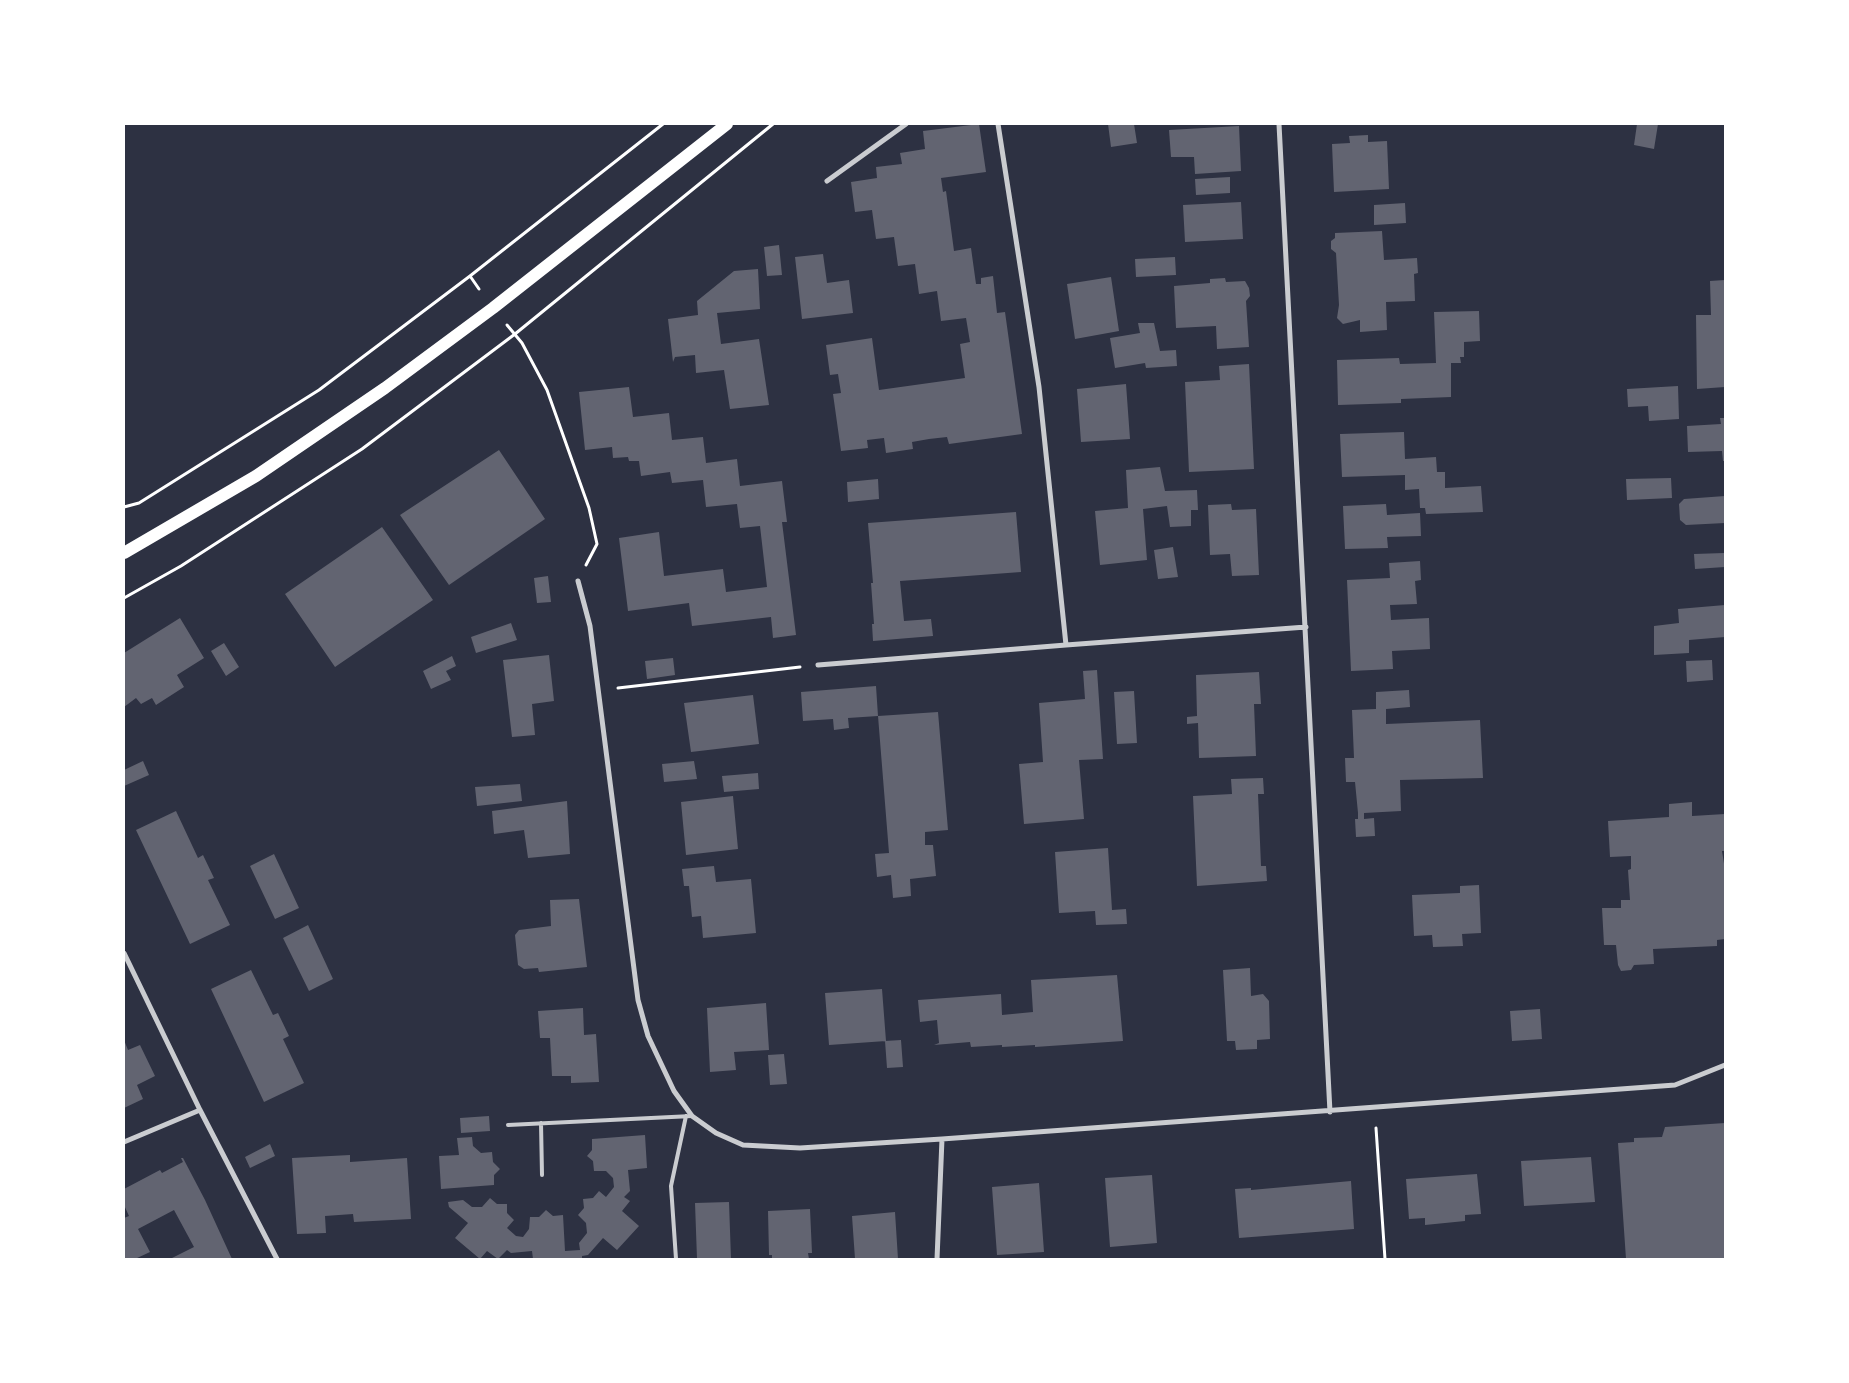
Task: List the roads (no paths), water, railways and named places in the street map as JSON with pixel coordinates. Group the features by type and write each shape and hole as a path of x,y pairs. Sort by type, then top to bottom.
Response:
{"main road":[{"path":"124,553 256,476 385,388 493,308 727,124"}],"street":[{"path":"828,181 906,124"},
{"path":"998,124 1039,387 1066,645"},
{"path":"1279,124 1330,1112"},
{"path":"578,581 590,626 600,690 638,1000 648,1036 674,1091 692,1116 716,1132 743,1145 800,1148 942,1139 1374,1109 1675,1085 1725,1065"},
{"path":"818,665 1306,627"},
{"path":"124,953 200,1110 277,1259"},
{"path":"124,1142 200,1110"},
{"path":"937,1259 942,1139"}],"lane":[{"path":"676,1259 671,1186 686,1116"},
{"path":"508,1125 692,1116"},
{"path":"541,1123 542,1175"}]}
